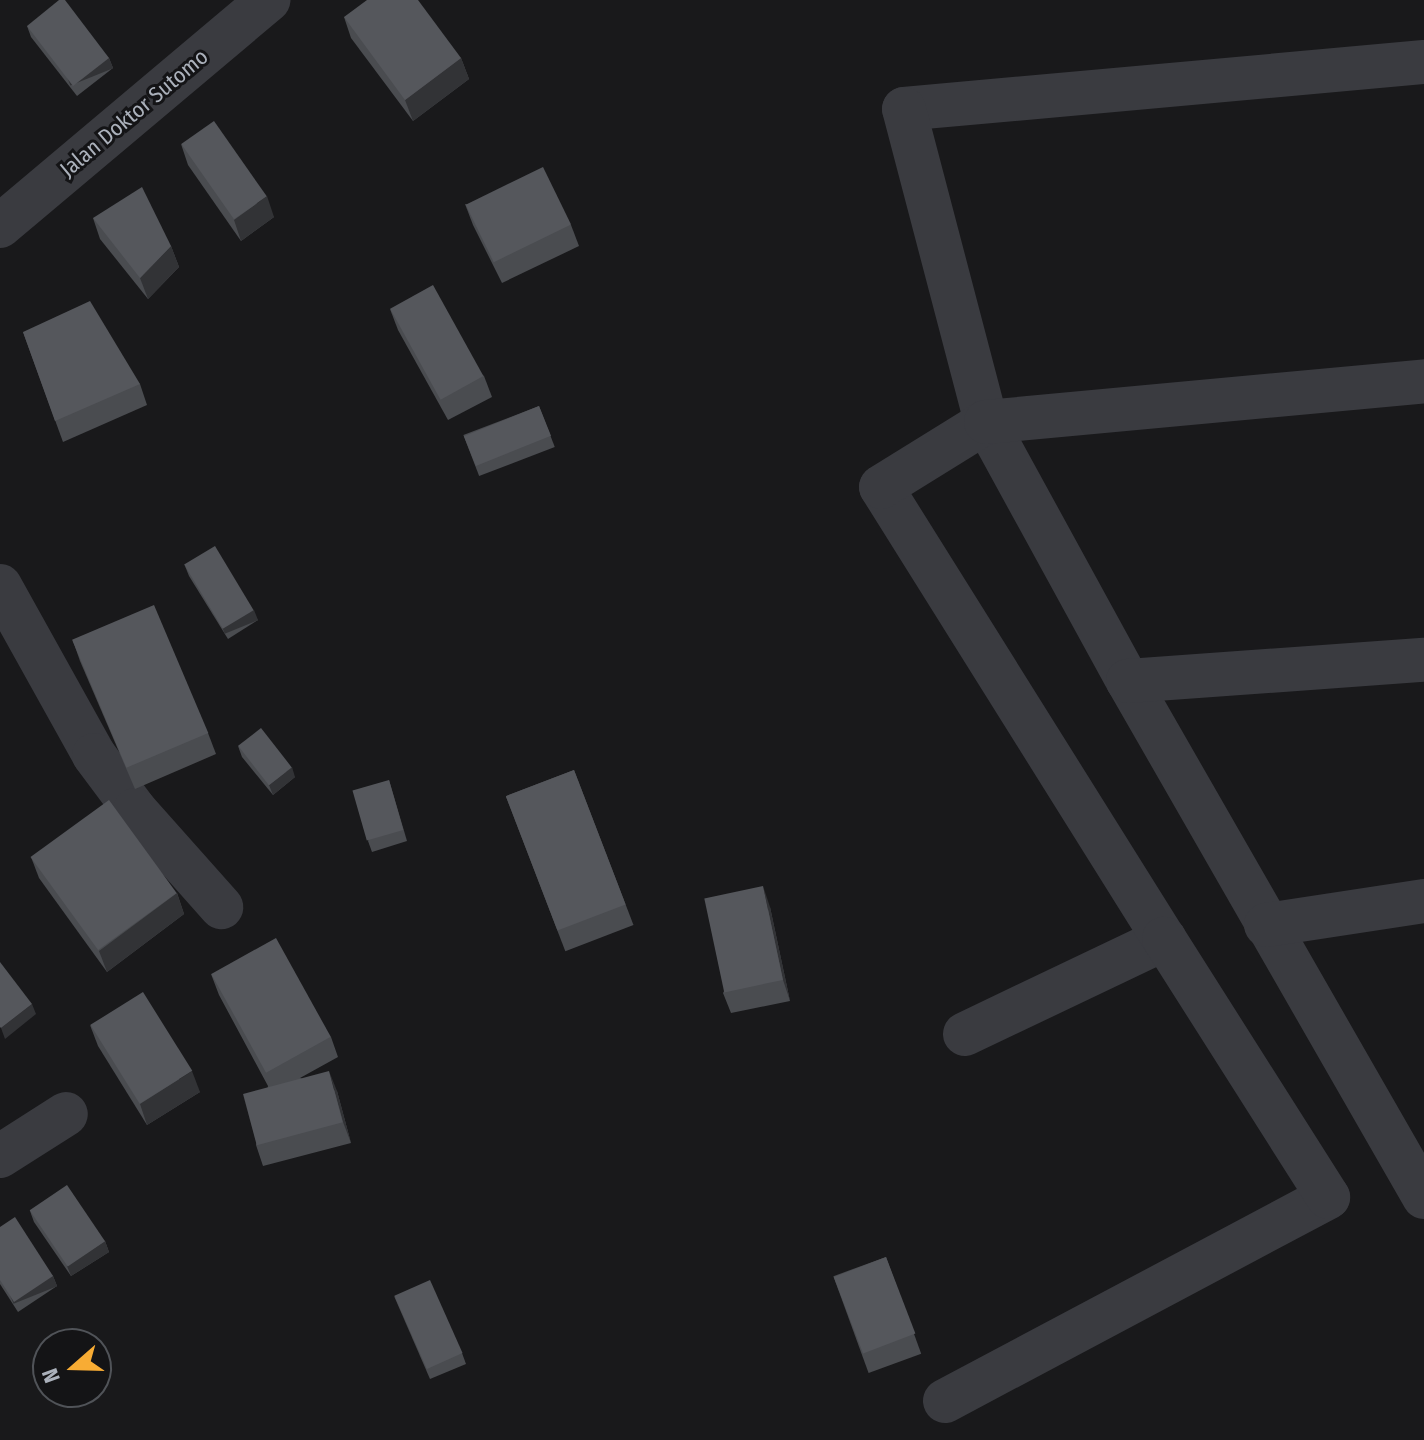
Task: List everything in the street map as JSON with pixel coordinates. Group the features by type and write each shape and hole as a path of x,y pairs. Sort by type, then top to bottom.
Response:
{"street":[{"name":"Jalan Doktor Sutomo","path":"0,226 268,0"},
{"path":"1424,62 904,109 986,422 1128,681 1424,1197"},
{"path":"945,1401 1328,1197 881,487 986,422 1424,381"},
{"path":"0,586 94,755 135,810 221,907"},
{"path":"1128,681 1424,660"},
{"path":"1266,925 1424,901"},
{"path":"965,1034 1164,939"},
{"path":"0,1156 66,1114"}],"building":[{"path":"59,0 65,0 109,58 73,86 27,26"},
{"path":"367,0 418,0 461,58 405,100 344,17"},
{"path":"214,121 267,196 234,219 181,144"},
{"path":"543,167 571,225 494,262 466,205"},
{"path":"142,187 171,246 140,278 93,218"},
{"path":"433,285 483,376 441,400 390,309"},
{"path":"90,301 140,384 55,421 23,332"},
{"path":"539,406 551,436 476,466 464,436"},
{"path":"215,546 254,610 223,629 184,565"},
{"path":"154,605 208,733 126,768 72,640"},
{"path":"261,728 292,767 269,785 238,746"},
{"path":"574,770 626,904 557,931 506,796"},
{"path":"389,780 403,830 367,840 352,790"},
{"path":"109,800 177,893 98,950 31,857"},
{"path":"763,886 783,980 724,992 704,898"},
{"path":"276,938 331,1037 266,1073 211,974"},
{"path":"0,962 32,1004 1,1028 0,1027"},
{"path":"143,992 192,1071 140,1104 90,1025"},
{"path":"329,1071 343,1122 257,1145 243,1094"},
{"path":"67,1185 105,1241 68,1267 30,1210"},
{"path":"15,1217 53,1276 14,1302 0,1280 0,1227"},
{"path":"886,1257 915,1334 863,1354 834,1277"},
{"path":"430,1280 463,1353 427,1369 394,1296"}]}
